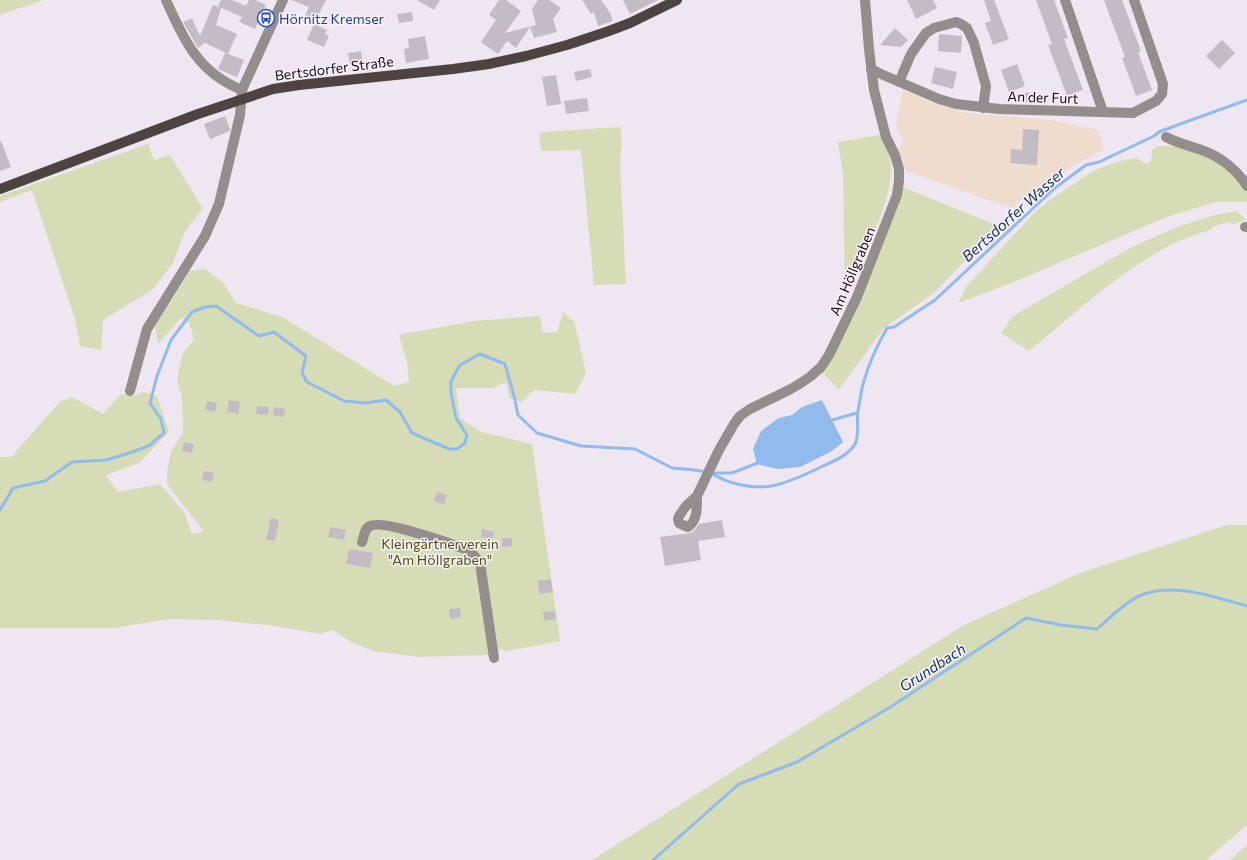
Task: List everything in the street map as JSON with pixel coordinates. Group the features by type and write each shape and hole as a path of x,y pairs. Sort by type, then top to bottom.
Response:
{"main road":[{"name":"Bertsdorfer Straße","path":"0,189 198,114 242,95 299,85 453,69 489,64 526,56 567,45 609,31 677,0"}],"street":[{"path":"166,0 191,50 215,76 233,87 242,95"},
{"path":"130,391 147,329 205,236 219,204 240,115 242,95 283,0"},
{"name":"Am Höllgraben","path":"697,496 712,464 740,416 750,409 801,383 820,367 829,355 860,289 892,210 897,195 899,169 886,137 874,90 865,0"},
{"name":"An der Furt","path":"1065,0 1103,112"},
{"name":"An der Furt","path":"871,69 939,99 956,104 998,110 1133,113 1156,101 1162,94 1163,84 1134,0"},
{"path":"898,82 911,54 926,33 934,28 956,22 967,28 971,34 986,86 983,108"},
{"path":"1166,138 1206,151 1218,158 1239,175 1247,186"},
{"path":"362,542 366,529 370,525 378,524 406,530 466,549 473,554 480,564 494,658"}],"shaded area":[{"path":"903,90 932,103 965,113 1050,120 1098,130 1104,149 1044,182 1012,208 906,171 898,149 903,141 896,125"}],"green space":[{"path":"0,0 43,0 0,15"},
{"path":"620,127 622,138 620,164 626,284 594,285 581,150 541,151 539,134 544,132"},
{"path":"880,135 888,150 891,162 890,181 887,196 882,213 868,246 845,289 843,176 838,142"},
{"path":"148,144 154,160 170,155 203,209 185,231 173,263 153,289 103,320 101,350 80,346 75,319 32,190 0,202 0,196"},
{"path":"1157,146 1191,149 1215,158 1243,184 1247,192 1247,202 1216,202 1169,216 1021,279 958,303 966,287 1035,212 1051,199 1095,170 1117,162 1136,158 1147,164 1151,162 1152,150"},
{"path":"903,187 998,226 935,292 884,328 839,389 820,371 896,211"},
{"path":"1237,211 1246,220 1233,224 1229,222 1214,226 1212,229 1179,241 1150,257 1114,281 1029,351 1001,333 1013,316 1132,247 1177,227 1215,215"},
{"name":"Kleingärtnerverein \"Am Höllgraben\"","path":"205,269 223,283 236,303 282,317 394,386 409,382 407,362 399,335 473,321 540,316 543,333 557,332 563,312 574,321 586,373 575,394 535,390 521,402 510,398 506,382 493,388 456,388 460,418 481,432 532,444 560,641 506,651 497,648 490,650 488,655 419,657 374,651 353,643 333,630 320,634 276,626 216,620 168,619 113,628 0,628 0,457 11,457 60,402 72,397 103,414 121,394 132,396 144,392 157,396 169,432 139,463 106,475 118,492 160,484 184,512 192,534 204,532 167,484 167,471 171,451 183,433 182,399 177,379 183,353 194,340 189,322 182,317 158,344 155,326 190,271"},
{"path":"1227,525 1247,525 1247,825 1206,860 592,860 964,625 1080,573"},
{"path":"1247,845 1247,860 1230,860"}],"water":[{"path":"822,400 843,442 832,451 800,467 777,469 757,464 753,449 761,431 779,418 792,415 802,407"}],"building":[{"path":"221,0 232,0 246,6 249,0 255,0 266,5 255,29 239,22 242,17 219,7 221,8 216,25 237,34 228,54 205,43 198,48 183,22 192,18 200,36 213,5 218,7"},
{"path":"291,0 326,0 315,22 304,17 309,7"},
{"path":"417,0 440,0 434,10"},
{"path":"499,0 506,0 521,11 505,33 536,25 532,9 538,0 549,0 561,8 553,19 557,32 534,38 530,27 516,48 507,41 498,54 481,42 496,20 489,15"},
{"path":"582,0 601,0 610,13 613,21 598,26 594,12 591,14"},
{"path":"623,0 658,0 630,14"},
{"path":"907,0 933,0 937,8 916,19"},
{"path":"984,0 994,0 1009,39 993,45 985,23 991,21"},
{"path":"1036,0 1054,0 1068,38 1064,39 1083,90 1067,96 1048,45 1052,44"},
{"path":"1104,0 1122,0 1141,51 1138,52 1152,90 1136,96 1122,58 1125,57"},
{"path":"412,12 413,21 399,23 397,14"},
{"path":"314,24 327,30 325,34 329,36 324,47 307,40"},
{"path":"895,28 908,40 901,47 880,45"},
{"path":"939,34 962,36 961,53 938,51"},
{"path":"425,36 429,59 406,63 404,49 409,48 408,39"},
{"path":"1222,40 1235,53 1219,69 1206,56"},
{"path":"361,51 363,64 350,66 348,53"},
{"path":"225,53 244,60 237,77 218,69"},
{"path":"1017,64 1025,86 1009,92 1001,70"},
{"path":"935,67 957,72 953,89 931,83"},
{"path":"590,69 592,77 576,81 574,72"},
{"path":"556,75 561,104 547,106 542,77"},
{"path":"1029,92 1032,101 1023,103 1020,95"},
{"path":"587,98 589,111 566,114 564,101"},
{"path":"225,116 230,131 210,139 204,124"},
{"path":"1023,129 1039,130 1037,165 1010,163 1011,149 1022,150"},
{"path":"0,141 11,167 0,171"},
{"path":"229,400 240,402 238,414 227,412"},
{"path":"207,401 217,403 215,412 205,410"},
{"path":"257,406 269,407 268,415 256,414"},
{"path":"274,407 285,409 284,417 273,415"},
{"path":"184,442 194,444 192,453 182,451"},
{"path":"204,471 214,473 212,482 202,480"},
{"path":"437,492 447,495 444,504 434,501"},
{"path":"271,518 279,520 275,541 266,540"},
{"path":"722,520 725,537 698,541 701,560 665,566 660,537 690,533 693,532 699,524"},
{"path":"330,527 346,530 344,540 328,537"},
{"path":"482,529 494,532 492,539 481,537"},
{"path":"502,538 512,538 512,546 502,547"},
{"path":"349,549 373,553 370,568 346,564"},
{"path":"551,579 553,592 539,594 538,581"},
{"path":"460,608 461,617 450,619 449,609"},
{"path":"555,611 556,619 544,621 543,612"}],"waterway":[{"name":"Bertsdorfer Wasser","path":"711,473 732,483 740,485 756,487 772,486 805,475 845,454 855,444 858,432 858,415 863,384 871,361 887,328 894,327 935,300 1055,188 1086,165 1099,162 1154,136 1159,132 1247,100"},
{"name":"Bertsdorfer Wasser","path":"0,510 13,488 45,481 72,462 106,460 133,452 150,445 164,433 161,419 150,403 157,376 171,340 192,312 205,307 216,306 259,336 274,332 306,356 302,373 307,382 344,401 365,403 386,400 400,412 412,433 449,449 457,449 465,443 467,435 456,418 451,393 451,381 460,365 480,354 505,364 518,415 537,433 581,446 635,449 672,468 711,473 732,473 760,462"},
{"name":"Bertsdorfer Wasser","path":"829,422 857,413"},
{"name":"Grundbach","path":"653,860 739,784 797,762 889,708 1026,618 1061,625 1097,629 1135,598 1154,591 1168,590 1194,592 1247,606"}],"place":[{"name":"Hörnitz Kremser","path":"266,18"}]}
